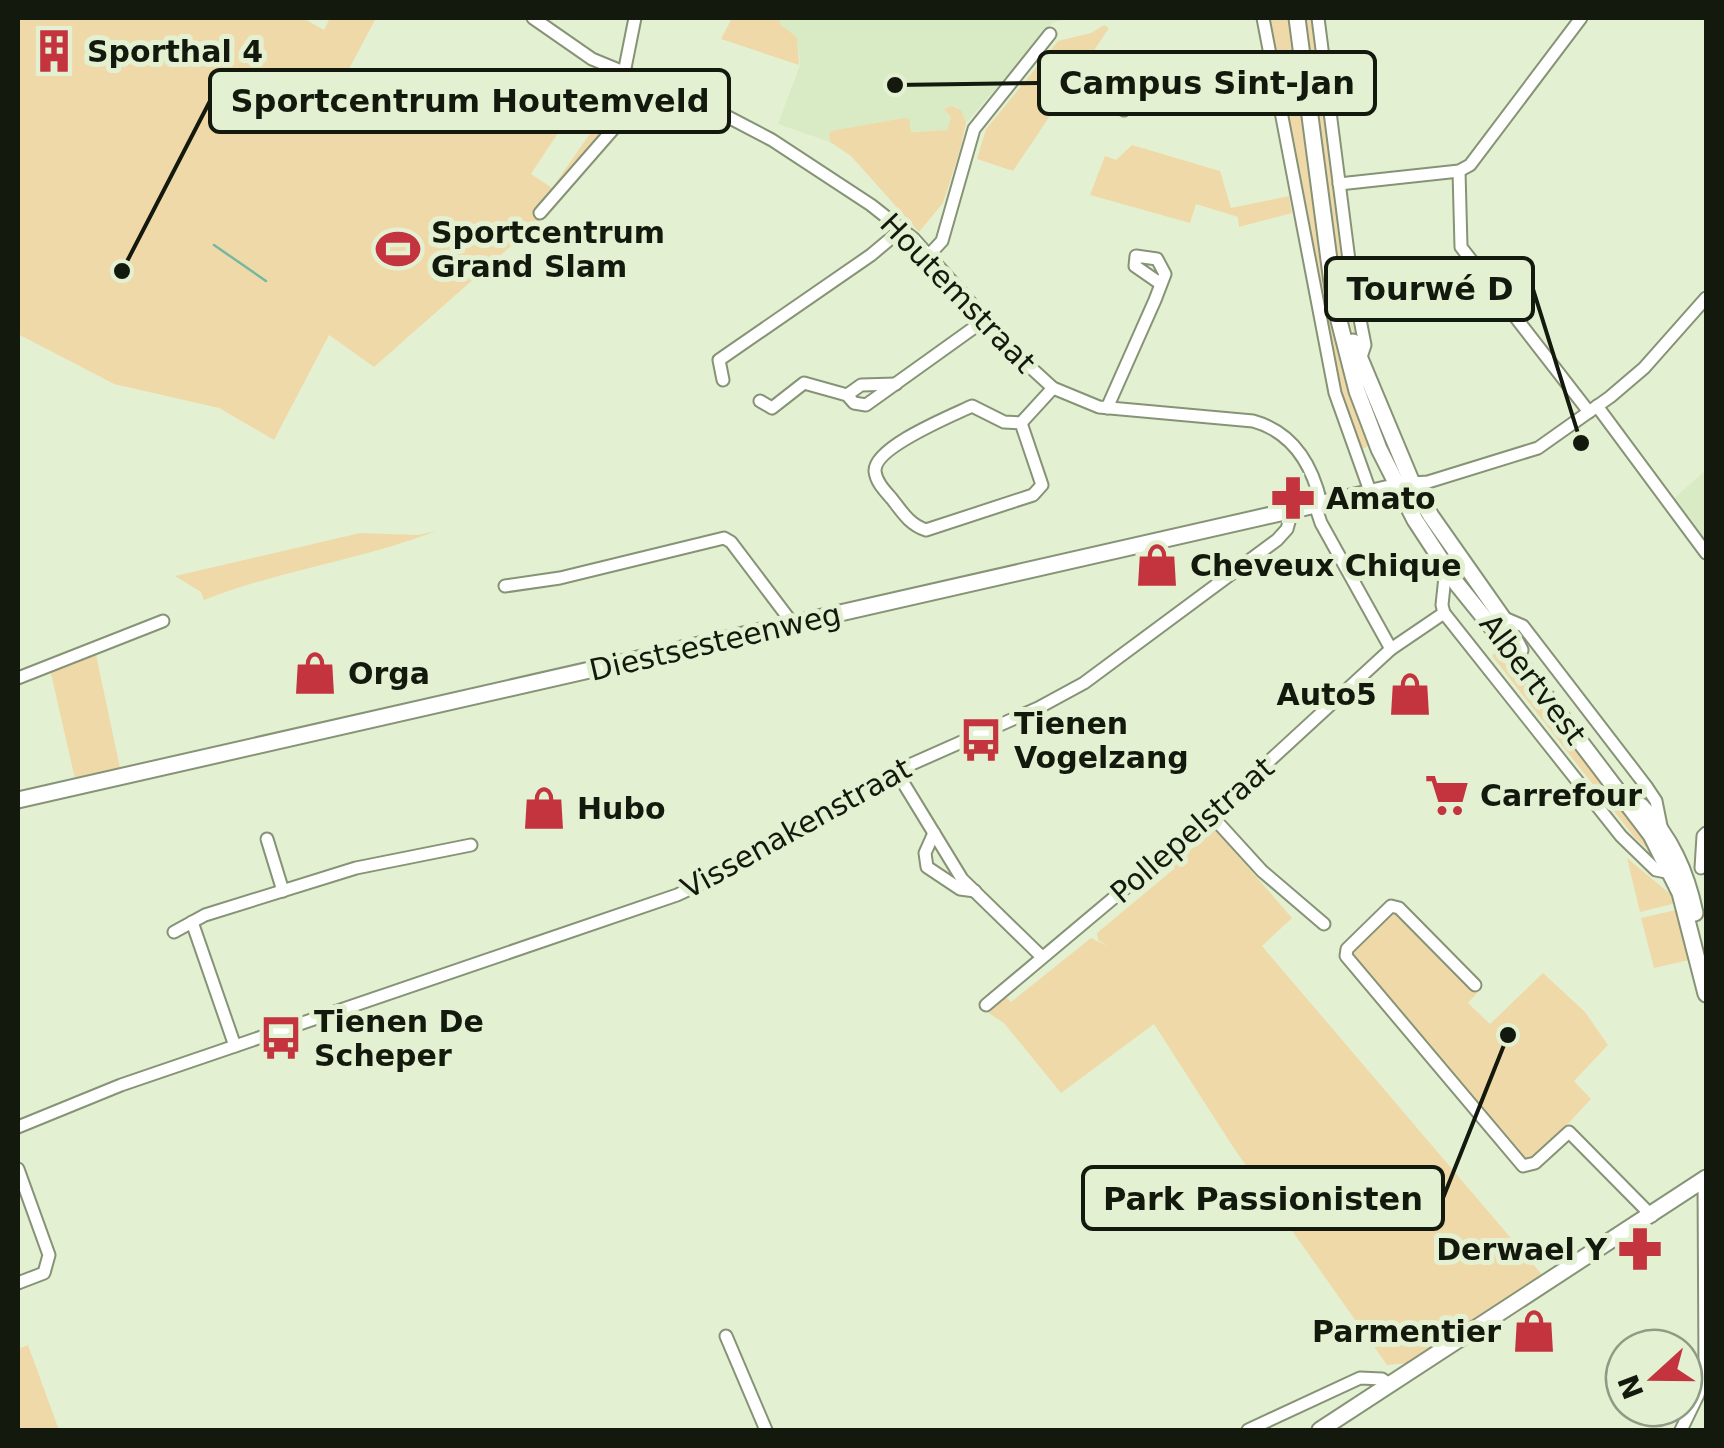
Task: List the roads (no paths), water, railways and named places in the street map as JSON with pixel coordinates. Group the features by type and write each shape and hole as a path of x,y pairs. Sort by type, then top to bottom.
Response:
{"main road":[{"path":"1300,18 1343,313 1372,383 1404,484"},
{"path":"1300,18 1338,320 1357,391 1404,484"},
{"name":"Diestsesteenweg","path":"18,800 1404,484"},
{"name":"Albertvest","path":"1404,484 1446,567 1638,816 1691,870"},
{"name":"Albertvest","path":"1404,484 1502,617 1537,674 1691,870 1706,964"},
{"name":"Albertvest","path":"1691,870 1686,912 1705,988"},
{"path":"1320,1430 1705,1179"}],"street":[{"name":"Houtemstraat","path":"533,18 592,59 709,107 772,140 902,228 1018,356 1053,388 1086,404 1108,408 1254,421 1271,426 1290,438 1318,504"},
{"path":"624,73 634,18"},
{"path":"1263,18 1334,394 1370,490"},
{"path":"1318,18 1365,345 1360,360"},
{"path":"1339,184 1459,171 1470,165 1581,18"},
{"path":"928,256 942,240 974,129 1050,34"},
{"path":"1124,110 1136,82 1271,60"},
{"path":"540,213 629,111 647,82"},
{"path":"1459,171 1461,248 1706,552"},
{"path":"723,380 719,360 871,255 902,228"},
{"path":"1108,408 1161,284"},
{"path":"1404,484 1428,482 1531,451 1593,409 1658,355 1706,298"},
{"path":"760,401 772,408 804,383 848,395 854,403 866,405 986,319"},
{"path":"848,395 862,385 896,384"},
{"path":"1021,423 1053,388"},
{"path":"972,406 1004,422 1021,423 1042,485 1033,494 926,530 914,526 878,482 874,469 891,447 972,406"},
{"path":"1318,504 1321,523 1391,648"},
{"name":"Vissenakenstraat","path":"18,1128 80,1100 678,894 720,876 896,771 1038,708 1084,683 1277,540 1287,529 1292,511"},
{"path":"505,586 560,578 724,538 793,624"},
{"path":"1443,609 1446,567"},
{"name":"Pollepelstraat","path":"986,1005 1211,815 1391,648 1443,609"},
{"name":"Albertvest","path":"1443,609 1620,836 1656,870 1691,870"},
{"path":"18,678 163,622"},
{"path":"896,771 962,878 1042,957"},
{"path":"1211,815 1262,871 1324,924"},
{"path":"1691,870 1706,832"},
{"path":"934,833 925,853 928,867 960,889 976,891"},
{"path":"267,840 283,891"},
{"path":"174,932 192,922 283,891 396,858 471,845"},
{"path":"1476,984 1399,908 1391,906 1347,948 1346,956 1523,1166 1535,1164 1569,1132 1652,1216"},
{"path":"192,922 235,1046"},
{"path":"18,1169 49,1254 44,1273 18,1283"},
{"path":"1680,1430 1698,1395 1706,1368 1705,1179"},
{"path":"726,1336 766,1430"},
{"path":"1248,1430 1360,1378 1382,1380 1390,1385"}],"waterway":[{"path":"214,245 266,281"}],"place":[{"name":"Sporthal 4","path":"54,51"},
{"name":"Campus Sint-Jan","path":"895,85"},
{"name":"Sportcentrum Grand Slam","path":"398,249"},
{"name":"Sportcentrum Houtemveld","path":"122,271"},
{"name":"Tourwé D","path":"1581,443"},
{"name":"Amato","path":"1293,498"},
{"name":"Cheveux Chique","path":"1157,565"},
{"name":"Orga","path":"315,673"},
{"name":"Auto5","path":"1410,694"},
{"name":"Tienen Vogelzang","path":"981,740"},
{"name":"Carrefour","path":"1447,795"},
{"name":"Hubo","path":"544,808"},
{"name":"Park Passionisten","path":"1508,1035"},
{"name":"Tienen De Scheper","path":"281,1038"},
{"name":"Derwael Y","path":"1640,1249"},
{"name":"Parmentier","path":"1534,1331"}]}
